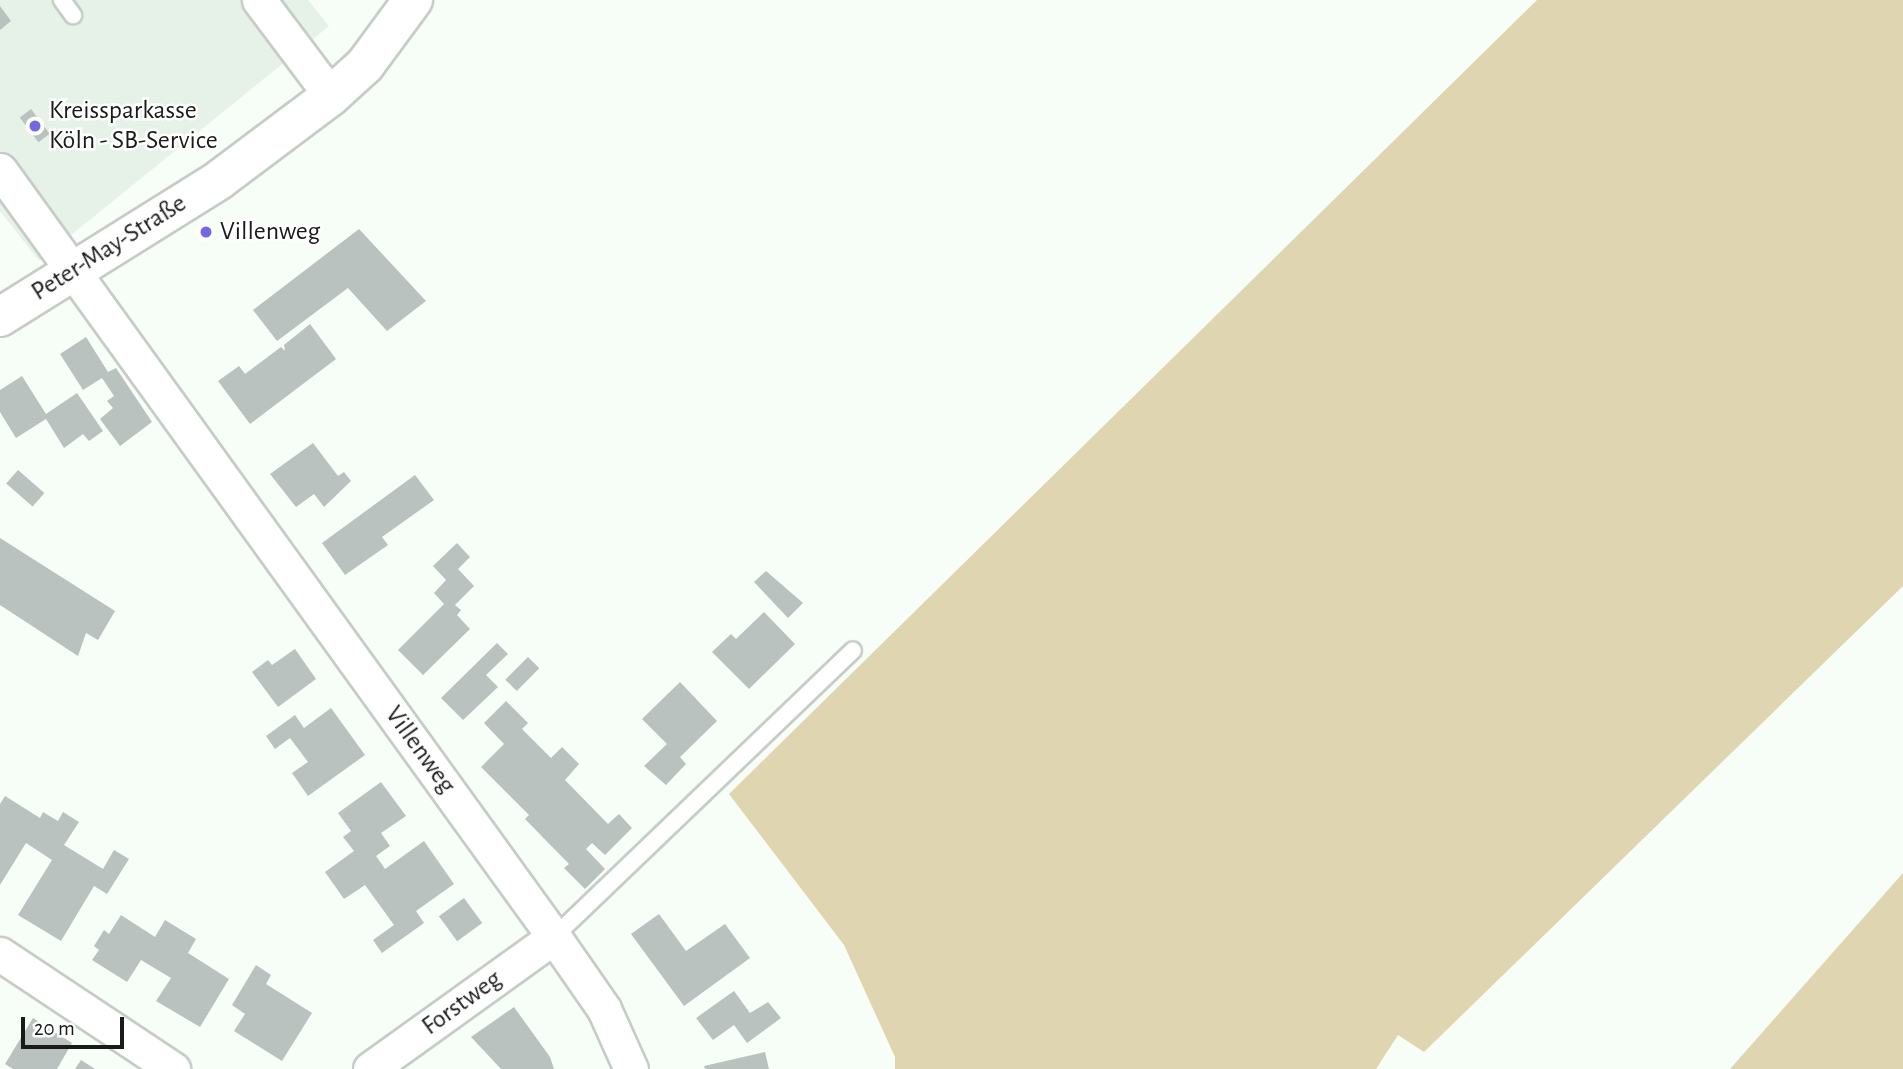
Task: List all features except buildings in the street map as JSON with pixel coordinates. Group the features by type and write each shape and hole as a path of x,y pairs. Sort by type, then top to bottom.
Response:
{"main road":[{"name":"Peter-May-Straße","path":"0,317 74,267 219,180 331,96 365,65 413,0"}],"street":[{"path":"259,0 331,96"},
{"name":"Villenweg","path":"0,170 74,267 554,937 604,1009 631,1069"},
{"name":"Forstweg","path":"370,1069 554,937"},
{"path":"0,954 173,1069"}],"lane":[{"path":"62,0 73,15"},
{"path":"554,937 853,650"}],"shaded area":[{"path":"0,0 308,0 329,26 39,261 0,211"},
{"path":"1537,0 1903,0 1903,586 1424,1052 1398,1035 1376,1069 895,1069 895,1057 844,945 729,794"},
{"path":"1903,873 1903,1069 1730,1069"}],"place":[{"name":"Kreissparkasse Köln - SB-Service","path":"35,126"},
{"name":"Villenweg","path":"206,232"}]}
